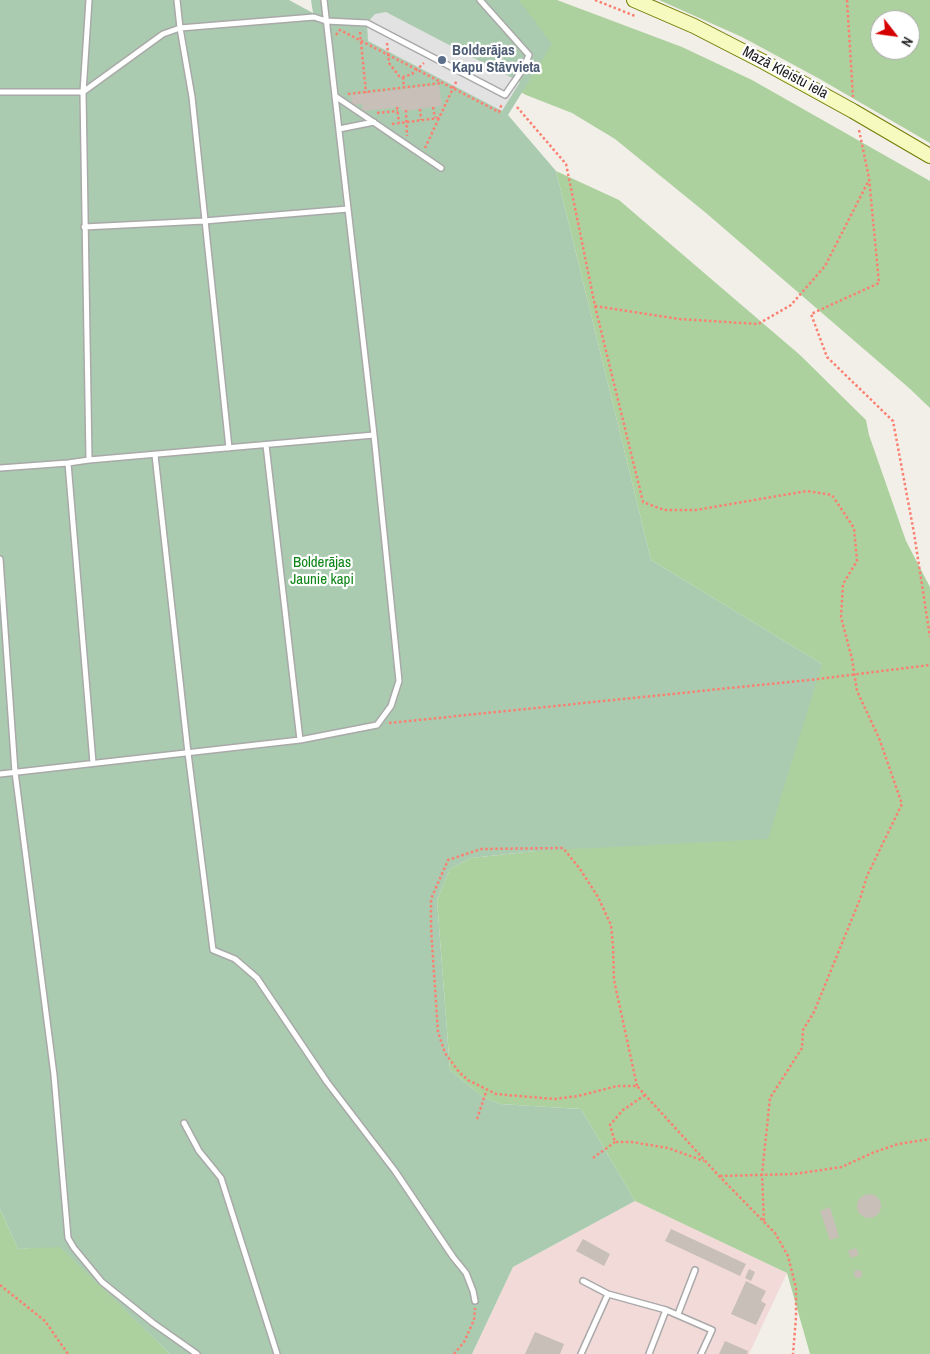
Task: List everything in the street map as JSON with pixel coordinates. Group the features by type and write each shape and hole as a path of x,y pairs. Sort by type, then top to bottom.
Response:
{"main road":[{"name":"Mazā Kleistu iela","path":"634,0 703,31 764,62 853,110 930,156"}],"lane":[{"path":"88,0 83,92 89,460"},
{"path":"178,0 180,28 192,98 229,448"},
{"path":"0,774 300,740 378,725 392,706 399,681 374,435 324,0"},
{"path":"0,92 83,92 163,34 180,28 314,17 326,21 367,23 506,95 530,55 480,0"},
{"path":"336,96 440,168"},
{"path":"339,129 376,124"},
{"path":"84,227 204,221 348,210"},
{"path":"0,468 374,435"},
{"path":"266,445 300,740"},
{"path":"155,455 188,753 213,950 235,959 257,978 327,1082 395,1171 453,1257 466,1272 475,1301"},
{"path":"68,463 93,763"},
{"path":"0,560 15,772 54,1074 68,1238 102,1282 153,1323 197,1354"},
{"path":"184,1123 199,1152 221,1178 276,1354"},
{"path":"678,1314 695,1270"},
{"path":"583,1281 608,1294 678,1314 712,1330 701,1354"},
{"path":"580,1354 608,1294"},
{"path":"649,1354 666,1310"}],"path":[{"path":"595,0 639,18"},
{"path":"847,0 853,110"},
{"path":"359,23 366,93"},
{"path":"330,41 340,30 498,112 506,95"},
{"path":"387,33 387,54 392,68 399,76 403,77"},
{"path":"403,77 417,70 430,56"},
{"path":"421,155 461,72"},
{"path":"403,77 404,88"},
{"path":"336,96 443,83"},
{"path":"433,107 435,118"},
{"path":"517,107 566,164 595,306 643,502 664,510 696,510 807,490 832,495 854,528 857,561 843,584 841,617 852,659 857,691 879,738 902,804 867,876 850,925 814,1012 803,1030 802,1048 770,1098 762,1174 764,1222"},
{"path":"376,113 397,109 399,123"},
{"path":"420,109 421,120"},
{"path":"384,110 386,124"},
{"path":"406,110 408,122 407,145"},
{"path":"376,124 439,118"},
{"path":"867,134 859,129 870,178 879,283 811,314 827,357 893,421 914,533 930,637"},
{"path":"595,306 679,319 758,324 791,305 825,266 870,178"},
{"path":"378,725 818,679 930,665"},
{"path":"638,1086 617,1086 578,1096 554,1099 496,1094 468,1080 459,1072 444,1053 438,1032 431,928 431,899 448,860 481,849 565,849 598,897 611,926 614,980 638,1086 719,1176 775,1233 788,1256 796,1288 793,1354"},
{"path":"477,1119 487,1090"},
{"path":"614,1142 610,1125 624,1110 646,1095"},
{"path":"719,1176 794,1174 842,1168 872,1153 898,1144 930,1139"},
{"path":"593,1158 614,1142 632,1142 668,1148 706,1161"},
{"path":"0,1285 45,1321 68,1354"},
{"path":"454,1354 464,1342 474,1320 475,1301"}],"shaded area":[{"name":"Bolderājas Kapu Stāvvieta","path":"386,12 520,82 502,111 368,41 367,23 375,14"},
{"path":"635,1201 787,1273 749,1354 472,1354 513,1267"}],"green space":[{"name":"Bolderājas Jaunie kapi","path":"0,0 289,0 313,13 311,0 519,0 552,44 508,115 556,171 651,560 822,664 768,839 535,851 471,858 450,869 437,900 450,1070 483,1097 500,1104 581,1109 635,1201 513,1267 472,1354 170,1354 60,1247 18,1249 0,1209"},
{"path":"348,0 557,0 682,47 752,80 930,181 930,408 706,213 615,139 572,113 526,95"},
{"path":"659,0 930,0 930,143 818,78 742,37"},
{"path":"556,171 619,200 800,355 866,420 869,435 906,541 930,587 930,1354 810,1354 787,1273 635,1201 581,1109 500,1104 483,1097 450,1070 437,900 450,869 471,858 535,851 822,664 651,560"},
{"path":"0,1209 18,1249 60,1246 170,1354 0,1354"}],"building":[{"path":"439,85 442,106 402,111 401,107 363,111 362,104 352,105 351,95"},
{"path":"869,1194 878,1197 881,1206 878,1215 869,1218 860,1215 857,1206 860,1197"},
{"path":"830,1207 839,1237 830,1240 820,1211"},
{"path":"671,1229 746,1264 740,1276 665,1241"},
{"path":"583,1239 610,1254 604,1266 576,1251"},
{"path":"856,1248 859,1255 851,1258 848,1251"},
{"path":"749,1269 755,1272 751,1281 745,1278"},
{"path":"858,1270 862,1274 858,1278 854,1274"},
{"path":"746,1281 766,1291 761,1301 766,1304 756,1325 731,1314"},
{"path":"535,1332 564,1344 560,1354 525,1354"},
{"path":"725,1341 748,1351 747,1354 719,1354"}],"place":[{"name":"Bolderājas Kapu Stāvvieta","path":"442,60"}]}
